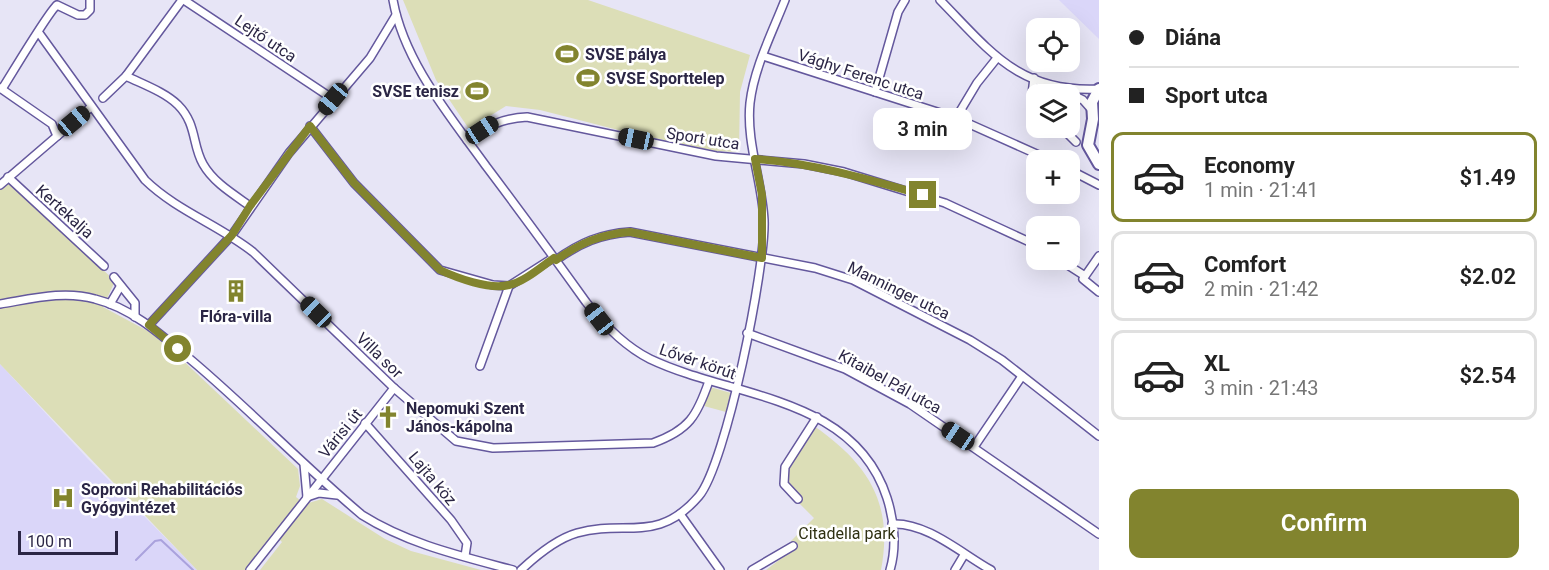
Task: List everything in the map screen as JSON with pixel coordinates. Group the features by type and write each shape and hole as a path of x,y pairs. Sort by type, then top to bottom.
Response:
{"main road":[{"path":"1099,89 1092,99 1095,115 1088,145 1099,164"},
{"path":"1091,153 1099,132"}],"street":[{"path":"57,136 52,124 1,88 39,33 51,9 57,5 78,15 85,15 90,10 90,0"},
{"path":"103,98 126,76 183,0"},
{"name":"Lejtő utca","path":"183,0 333,99"},
{"name":"Lővér körút","path":"393,0 396,15 414,59 467,140 599,319 616,335 649,358 709,381 781,401 817,417 844,435 867,458 886,494 894,549 890,570"},
{"path":"521,570 553,544 578,532 635,530 658,525 680,514 700,495 712,473 736,388 762,258 762,195 755,159 750,104 763,56 785,0"},
{"path":"875,92 898,12 905,0"},
{"path":"940,0 997,58 1017,73 1051,84"},
{"path":"149,325 232,235 250,206 310,126 370,58 396,15"},
{"name":"Villa sor","path":"39,33 145,180 159,193 191,214 232,235 253,252 394,388 456,441 479,447 507,448 653,443 672,436 690,423 700,406 709,381"},
{"name":"Vághy Ferenc utca","path":"763,56 956,118 1028,150"},
{"path":"956,118 977,83 997,58"},
{"path":"126,76 178,104 188,118 197,138 201,162 212,177 250,206"},
{"path":"1033,84 1034,78"},
{"path":"1080,89 1099,89"},
{"path":"1080,98 1095,115"},
{"path":"0,185 91,106"},
{"name":"Sport utca","path":"467,140 492,123 509,118 527,117 716,156 804,164 844,172 923,195 992,223 1026,240"},
{"path":"310,126 354,183 440,270 451,275 493,285 509,285 480,366"},
{"path":"1072,138 1076,142"},
{"path":"1080,175 1099,185"},
{"name":"Kertekalja","path":"8,177 104,266"},
{"name":"Manninger utca","path":"509,285 590,239 608,233 630,232 815,268 853,280 970,340 1022,376 1099,436"},
{"path":"1084,278 1099,256"},
{"path":"1073,270 1099,292"},
{"path":"114,277 135,303 135,317"},
{"path":"110,304 120,287"},
{"path":"0,304 68,295 110,304 149,325 221,386 339,495 382,528 413,542 513,570"},
{"name":"Kitaibel Pál utca","path":"747,333 845,369 910,404 1099,534"},
{"path":"974,447 1022,376"},
{"name":"Várisi út","path":"250,570 394,388"},
{"path":"798,499 784,484 785,467 817,417"},
{"name":"Lajta köz","path":"365,423 451,520 467,543 465,556"},
{"name":"Várisi út","path":"304,461 307,497"},
{"path":"307,497 319,492 339,495"},
{"path":"680,514 720,570"},
{"path":"892,524 912,526 928,533 991,570"},
{"path":"752,570 793,546"},
{"path":"955,570 964,555"}],"shaded area":[{"path":"1059,0 1099,0 1099,39 1080,18"},
{"name":"Soproni Rehabilitációs Gyógyintézet","path":"0,364 87,458 197,570 0,570"}],"green space":[{"name":"SVSE Sporttelep","path":"403,0 588,0 750,55 740,92 739,152 715,151 626,132 540,110 506,106 469,129 436,80"},
{"path":"7,180 115,281 103,307 157,336 298,469 300,486 296,497 305,504 322,499 385,539 411,551 481,570 260,570 282,542 277,537 251,570 197,570 0,364 0,188"},
{"path":"710,387 731,393 726,412 704,406"},
{"name":"Citadella park","path":"814,426 849,455 872,486 883,524 884,546 881,570 766,570 795,548 791,541 814,518 792,496 796,490 787,481 786,466"}],"waterway":[{"path":"136,560 155,541 161,540 193,570"}],"place":[{"name":"SVSE pálya","path":"567,54"},
{"name":"SVSE Sporttelep","path":"588,78"},
{"name":"SVSE tenisz","path":"477,91"},
{"name":"Flóra-villa","path":"236,291"},
{"name":"Nepomuki Szent János-kápolna","path":"388,417"},
{"name":"Soproni Rehabilitációs Gyógyintézet","path":"63,498"}],"route":[{"path":"178,349 149,325 232,235 250,206 310,126 354,183 440,270 451,275 493,285 509,285 554,258 556,260 569,250 608,233 630,232 762,258 764,223 762,195 755,159 804,164 844,172 923,195"}]}
